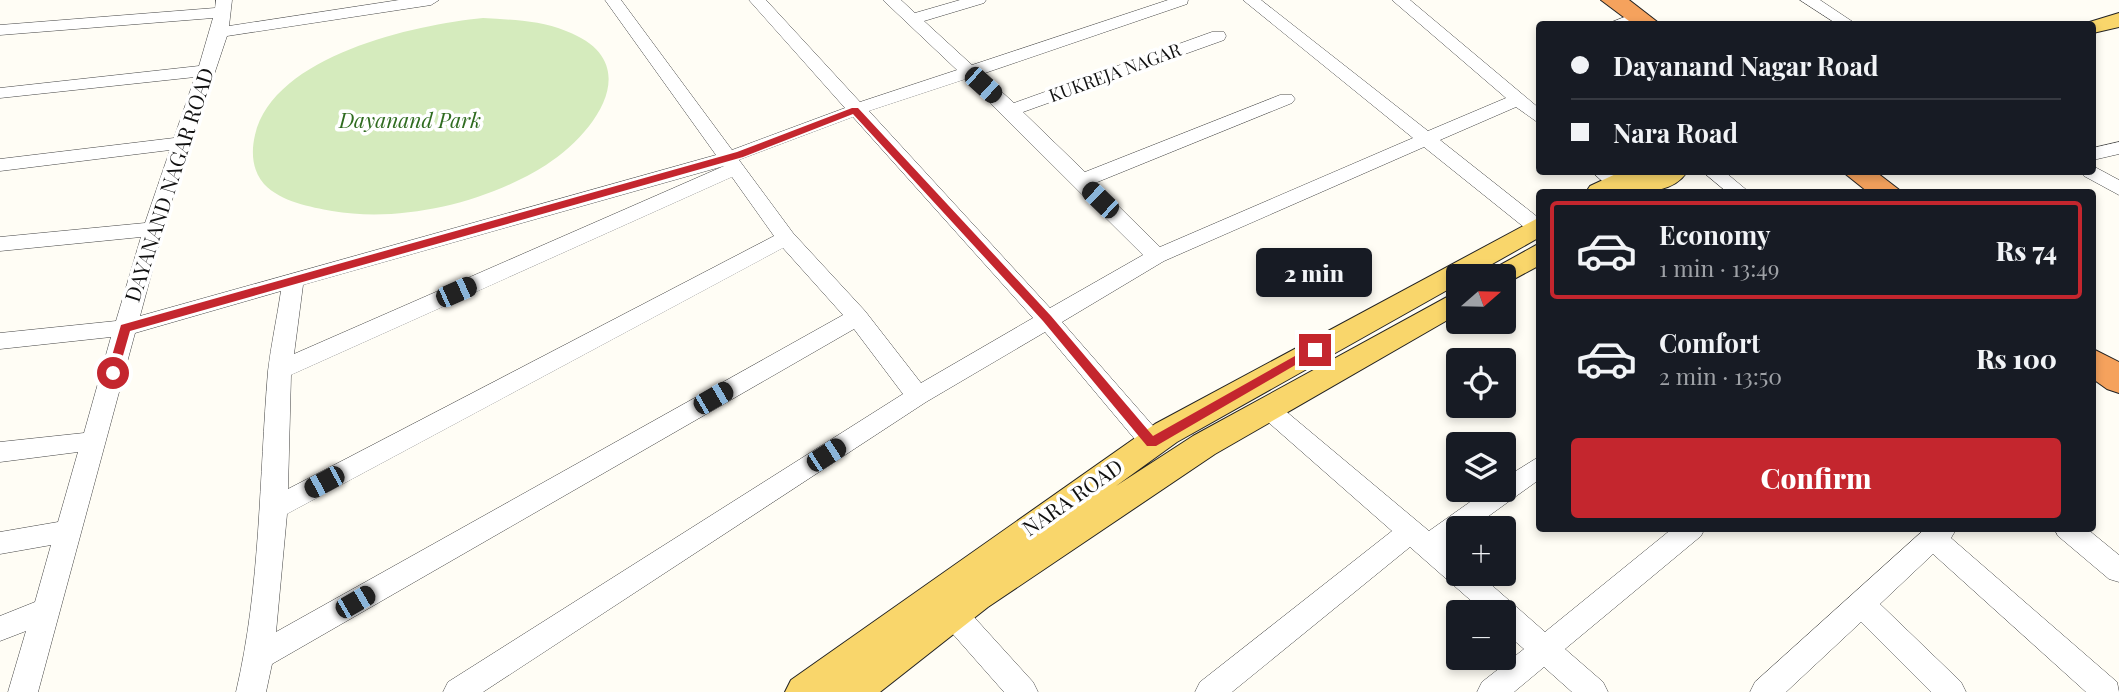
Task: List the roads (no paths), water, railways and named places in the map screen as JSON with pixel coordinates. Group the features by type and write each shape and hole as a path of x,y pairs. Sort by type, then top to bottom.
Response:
{"highway":[{"path":"1598,0 1627,21"},
{"path":"1614,0 1629,21"},
{"path":"1839,175 1860,189"},
{"path":"1862,175 1882,189"},
{"path":"2096,340 2119,357"},
{"path":"2096,363 2119,380"}],"main road":[{"path":"2096,25 2119,20"},
{"path":"2096,37 2119,33"},
{"path":"1628,184 1662,175"},
{"name":"NARA ROAD","path":"804,692 1152,442 1536,237"},
{"path":"1514,264 1536,238"},
{"path":"850,692 954,615 975,596 1204,445 1446,308"}],"street":[{"path":"0,30 431,0"},
{"path":"614,0 786,238 857,317 918,396"},
{"path":"757,0 1047,318 1152,442"},
{"path":"891,0 1011,110 1157,256"},
{"path":"912,19 978,0"},
{"path":"1251,0 1425,139 1536,232"},
{"path":"1401,0 1536,115"},
{"path":"1808,0 1843,21"},
{"path":"280,370 730,164 855,110 1181,1"},
{"name":"DAYANAND NAGAR ROAD","path":"23,692 153,229 222,15"},
{"name":"KUKREJA NAGAR","path":"1011,110 1218,36"},
{"path":"0,93 206,71"},
{"path":"1081,181 1286,99"},
{"path":"458,692 918,396 1047,318 1157,256 1518,99"},
{"path":"0,164 181,143"},
{"path":"2096,152 2119,148"},
{"path":"0,341 125,328 730,164"},
{"path":"1717,175 1735,189"},
{"path":"2096,175 2119,189"},
{"path":"0,244 153,229"},
{"path":"275,508 786,238"},
{"path":"251,692 259,656 275,508 280,370 293,281"},
{"path":"259,656 857,317"},
{"path":"1268,409 1446,561"},
{"path":"0,452 93,440"},
{"path":"1210,692 1420,538 1536,468"},
{"path":"0,543 68,531"},
{"path":"1492,692 1542,648 1687,532"},
{"path":"2072,532 2119,571"},
{"path":"1778,688 1939,533 2107,692"},
{"path":"1473,586 1489,600"},
{"path":"1863,606 1951,692"},
{"path":"0,629 46,610"},
{"path":"954,615 1023,692"},
{"path":"1516,625 1593,692"}],"park label":[{"name":"Dayanand Park","path":"410,121"}]}
